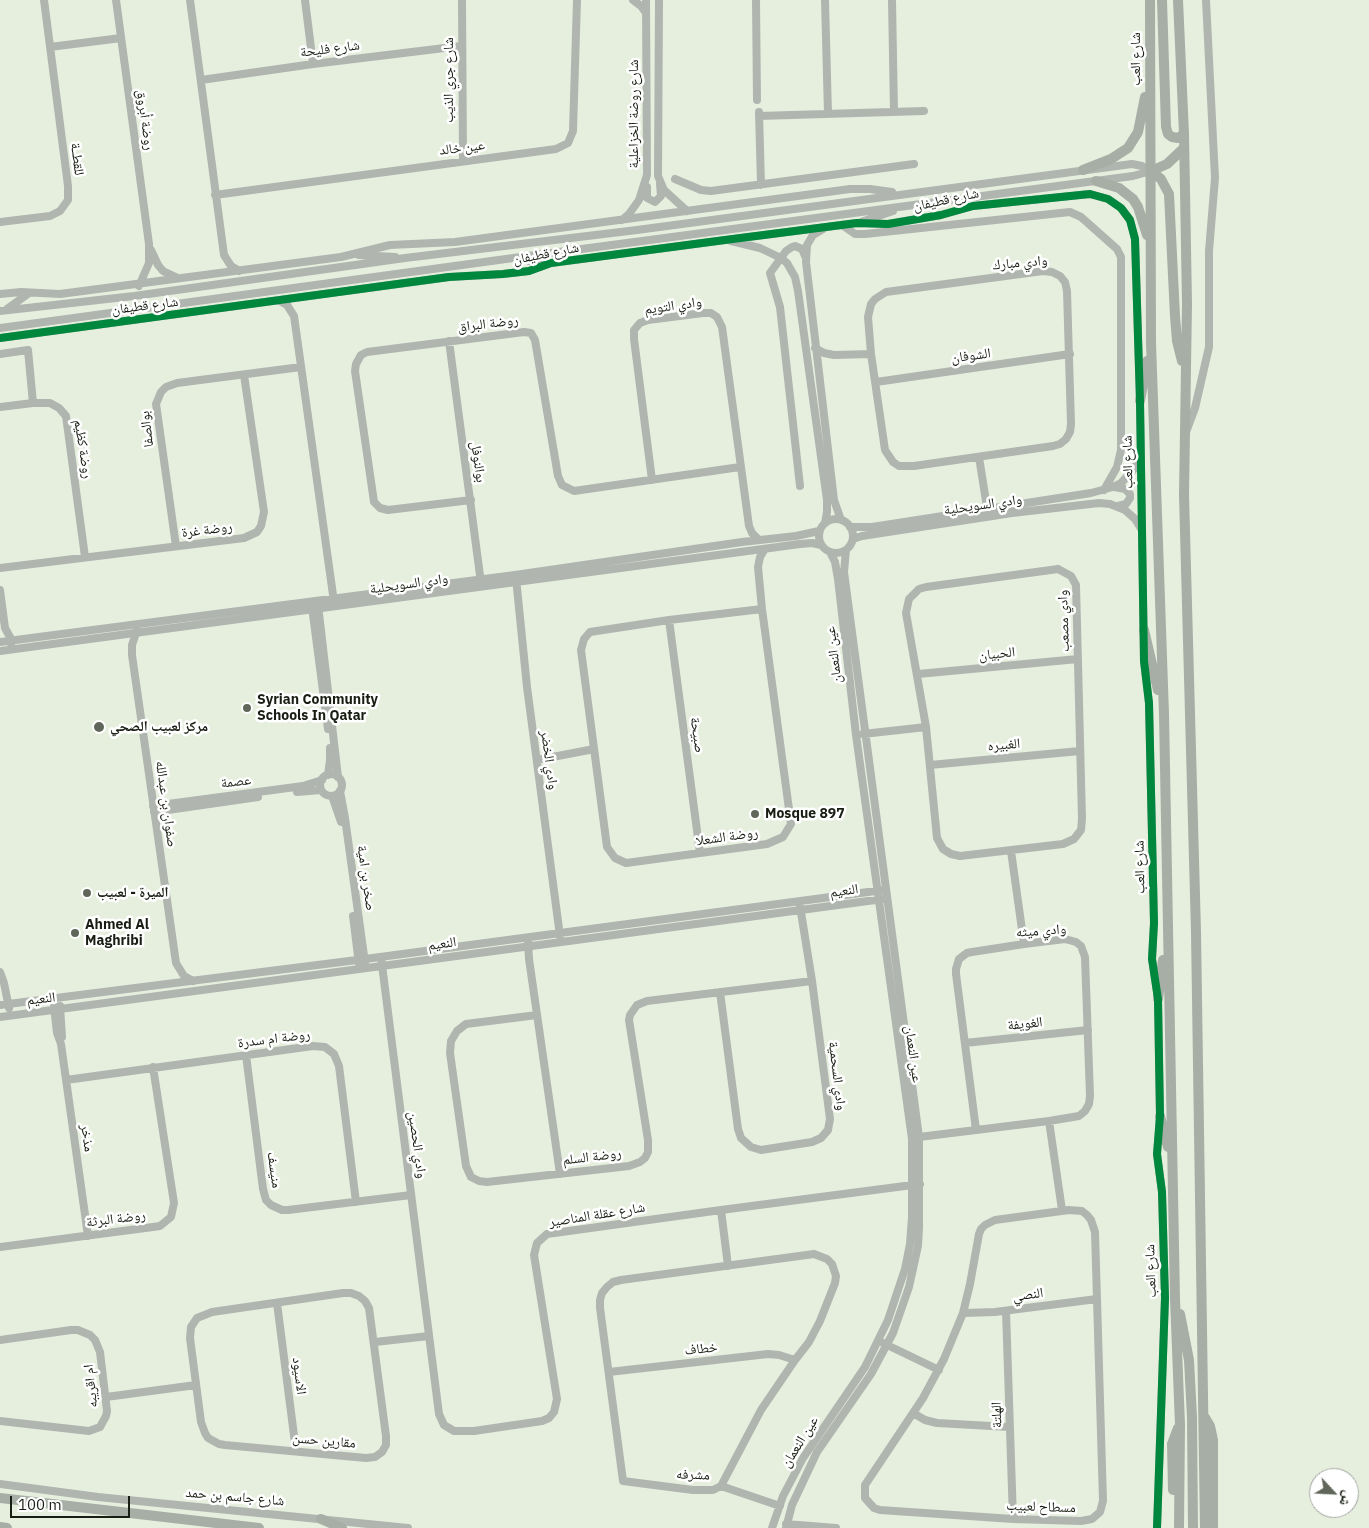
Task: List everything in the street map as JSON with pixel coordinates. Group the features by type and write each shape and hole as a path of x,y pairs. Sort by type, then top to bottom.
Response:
{"main road":[{"name":"شارع العب","path":"1150,0 1151,343 1164,714 1175,1299 1180,1425 1179,1528"},
{"path":"1162,0 1166,127 1168,134 1172,137 1178,138 1184,134"},
{"path":"1178,0 1184,134 1187,304 1184,495 1196,942 1205,1528"},
{"path":"1083,170 1121,154 1137,135 1141,123 1150,54"},
{"path":"1184,148 1167,164 1151,171 1161,179 1169,194 1177,341 1186,372"},
{"path":"1096,181 1119,188 1133,200 1142,218 1150,247"},
{"path":"1140,401 1151,343"},
{"path":"1144,630 1164,714"},
{"path":"1158,1000 1168,926"},
{"path":"1160,1116 1172,1165"},
{"path":"1175,1299 1183,1327 1189,1360 1192,1417 1193,1528"},
{"path":"1202,1414 1210,1426 1213,1440 1213,1528"},
{"path":"1174,1528 1172,1444 1180,1425"},
{"name":"شارع جاسم بن حمد","path":"0,1498 259,1528"},
{"path":"321,1519 342,1528"},
{"path":"0,1527 7,1528"}],"street":[{"name":"للقطــة","path":"0,222 50,216 60,211 68,200 68,186 44,0"},
{"name":"روضة أبروق","path":"116,0 149,244 148,264 134,296"},
{"path":"190,0 224,255 228,263 239,271"},
{"path":"305,0 313,64"},
{"name":"شارع جري الذيب","path":"462,0 463,160"},
{"name":"عين خالد","path":"215,195 463,160 556,149 568,143 573,131 577,0"},
{"path":"633,0 641,6 646,14"},
{"name":"شارع روضة الخزاعلية","path":"646,0 646,196 652,202 658,201 661,196 657,171 659,0"},
{"path":"756,0 758,100"},
{"path":"825,0 828,114"},
{"path":"892,0 894,112"},
{"path":"1185,434 1196,408 1208,347 1209,251 1215,178 1206,0"},
{"path":"50,48 121,38"},
{"name":"شارع فليحة","path":"201,80 461,46"},
{"path":"761,186 759,114 924,111"},
{"path":"675,180 706,191 761,186 914,164"},
{"name":"شارع قطيفان","path":"2,311 134,296 405,258 637,230 1132,164 1142,166 1151,171"},
{"name":"شارع قطيفان","path":"0,328 1133,176 1151,171"},
{"name":"شارع روضة الخزاعلية","path":"622,220 639,200 647,175"},
{"path":"659,181 667,194 687,211"},
{"path":"748,187 749,202"},
{"name":"شارع قطيفان","path":"0,294 60,294 355,255 390,245 455,242 850,189 870,189 901,194"},
{"name":"شارع قطيفان","path":"0,338 449,277 529,271 551,263 724,240 857,223 888,224 940,215 973,206 1085,194 1104,197 1122,208"},
{"path":"857,223 911,205"},
{"name":"شارع العب","path":"1122,208 1130,220 1134,234 1140,401 1144,661 1149,722 1154,923 1152,959 1158,1000 1160,1116 1158,1154 1162,1192 1165,1298 1157,1528"},
{"path":"842,225 850,232 865,234 1070,212 1076,214 1115,247 1120,254 1120,456 1117,467 1104,490"},
{"path":"724,240 760,248 781,258 792,270 798,291 827,500 828,512 825,523 819,531 819,538 821,545 830,552 836,553 846,550 853,539 850,527 841,520 834,500 805,256 807,245 813,236 828,227"},
{"name":"روضة أبروق","path":"149,244 158,265 171,276 179,278"},
{"path":"800,486 779,300 770,276 771,270 788,248 795,246 802,249 805,256"},
{"path":"215,274 222,263 224,255"},
{"path":"355,255 405,258"},
{"path":"506,259 551,263"},
{"name":"وادي مبارك","path":"1043,271 1052,272 1060,276 1065,282 1067,291 1070,354 1072,424 1066,439 1060,444 907,467 893,462 885,450 868,311 880,294 1043,271"},
{"path":"2,311 29,293"},
{"path":"294,316 304,298"},
{"path":"280,301 287,305 294,316 334,603"},
{"name":"وادي التويم","path":"652,480 634,330 640,323 648,320 707,313 714,315 720,320 722,327 749,526 752,534 759,540"},
{"name":"روضة البراق","path":"470,500 392,510 384,510 377,506 373,499 357,380 356,364 359,357 364,353 529,332 533,335 559,482 566,488 579,492 740,467"},
{"name":"بوالنوفل","path":"449,341 481,583"},
{"path":"815,348 824,353 834,355 872,354"},
{"path":"0,354 28,350 34,403"},
{"name":"الشوفان","path":"876,382 1070,354"},
{"path":"817,367 834,355"},
{"name":"بوالصفا","path":"176,546 157,410 158,398 166,387 171,384 301,367"},
{"path":"1121,369 1139,368"},
{"name":"روضة غرة","path":"0,568 244,538 257,532 261,526 264,512 244,375"},
{"name":"روضة كظيم","path":"0,407 44,402 55,404 66,416 85,557"},
{"name":"وادي السويحلية","path":"853,539 1104,490 1113,487 1128,477 1138,461 1140,452"},
{"path":"979,457 988,514"},
{"path":"1113,487 1125,489 1130,494 1126,504 1118,506"},
{"name":"وادي السويحلية","path":"850,527 872,527 1099,503 1118,506"},
{"path":"1118,506 1130,514 1142,531"},
{"path":"825,523 830,520 841,520"},
{"path":"742,542 749,526"},
{"name":"وادي السويحلية","path":"516,579 819,531"},
{"name":"وادي السويحلية","path":"1,642 136,624 334,603 806,543 821,545"},
{"name":"روضة الشعلا","path":"762,609 590,632 584,639 581,650 606,846 614,858 626,864 767,844 783,837 791,824 758,567 760,557 765,549"},
{"name":"عين النعمان","path":"786,1526 794,1498 816,1452 871,1374 887,1345 905,1302 918,1246 916,1138 887,889 844,572 846,550"},
{"path":"746,552 758,567"},
{"name":"عين النعمان","path":"830,552 835,562 838,579 856,735 916,1138"},
{"name":"وادي مصعب","path":"1052,570 1067,572 1076,585 1078,659 1082,825 1074,839 1063,844 960,856 951,854 943,849 938,838 926,727 918,674 906,612 909,599 913,593 926,587 1052,570"},
{"name":"وادي الخضر","path":"516,579 527,687 560,937"},
{"path":"0,590 5,628 11,640 12,649"},
{"path":"315,605 338,777 341,782 340,791 332,796 326,795 321,790 330,760 330,746 315,605"},
{"name":"وادي السويحلية","path":"1,650 137,633 315,605"},
{"name":"صبيحة","path":"669,620 700,853"},
{"name":"صفوان بن عبدالله","path":"136,624 137,633 132,645 132,655 176,963 184,976 193,981"},
{"path":"1,650 5,628"},
{"name":"الحبيان","path":"918,674 1078,659"},
{"path":"856,735 926,727"},
{"path":"537,760 594,749"},
{"name":"الغبيره","path":"930,765 1080,751"},
{"path":"325,777 333,775 338,777"},
{"name":"عصمة","path":"154,809 302,786 325,777"},
{"name":"عصمة","path":"154,809 321,790"},
{"name":"صخر بن امية","path":"340,791 362,964"},
{"name":"صخر بن امية","path":"332,796 340,818 362,964"},
{"path":"1012,851 1024,944"},
{"name":"النعيم","path":"800,906 887,889"},
{"name":"النعيم","path":"0,1017 528,941 800,906 888,898"},
{"name":"وادي السحمية","path":"720,992 739,1134 744,1142 752,1148 766,1149 817,1141 825,1134 830,1125 812,980 800,906"},
{"name":"وادي ميثه","path":"916,1138 1049,1121 1079,1116 1085,1111 1089,1104 1085,957 1081,946 1071,940 1065,939 972,952 959,959 956,974 976,1130"},
{"path":"528,941 560,1174"},
{"name":"وادي الحصين","path":"381,961 429,1336"},
{"name":"النعيم","path":"0,1005 193,981 362,964"},
{"path":"0,972 9,1004 10,1015"},
{"name":"روضة السلم","path":"538,1015 466,1024 457,1031 451,1041 450,1053 466,1166 471,1177 483,1182 635,1165 640,1162 648,1152 648,1140 629,1020 633,1010 642,1003 812,980"},
{"name":"مذخر","path":"57,999 62,1032 61,1044 88,1236"},
{"name":"الغويفة","path":"965,1043 1088,1030"},
{"name":"روضة ام سدرة","path":"66,1080 313,1046 325,1047 334,1054 338,1066 356,1202"},
{"name":"منيسف","path":"246,1055 263,1189 266,1200 270,1205 282,1210 411,1195"},
{"name":"روضة البرثة","path":"0,1247 160,1226 170,1217 174,1203 153,1067"},
{"path":"1049,1121 1062,1210"},
{"name":"عين النعمان","path":"772,1528 790,1481 806,1453 855,1382 879,1341 895,1303 910,1244 916,1185"},
{"name":"شارع عقلة المناصير","path":"429,1336 439,1414 444,1425 460,1432 542,1421 549,1418 554,1412 557,1399 534,1255 541,1238 553,1232 916,1185"},
{"path":"721,1210 728,1266"},
{"name":"مسطاح لعبيب","path":"1062,1210 1082,1211 1094,1226 1097,1298 1102,1506 1096,1516 1086,1521 1013,1519 880,1510 869,1503 864,1491 868,1479 913,1414 939,1370 963,1313 979,1234 985,1225 995,1220 1062,1210"},
{"name":"مشرفه","path":"814,1254 827,1259 832,1264 836,1276 832,1292 820,1322 809,1342 795,1360 761,1410 721,1486 713,1490 693,1490 623,1481 600,1300 602,1293 613,1282 814,1254"},
{"name":"مقارين حسن","path":"351,1293 365,1301 369,1308 374,1342 386,1436 384,1449 379,1455 371,1458 225,1445 213,1441 202,1428 190,1332 197,1318 206,1313 351,1293"},
{"name":"النصي","path":"963,1313 1006,1311 1097,1298"},
{"name":"الاسيود","path":"277,1303 296,1451"},
{"name":"الهلتة","path":"1006,1311 1013,1519"},
{"name":"ام اقريبه","path":"0,1340 72,1330 90,1335 98,1346 107,1411 104,1422 100,1427 89,1431 0,1421"},
{"path":"374,1342 429,1336"},
{"path":"879,1341 939,1370"},
{"name":"خطاف","path":"608,1372 768,1354 795,1360"},
{"path":"106,1397 196,1385"},
{"path":"913,1414 937,1423 1010,1427"},
{"name":"شارع جاسم بن حمد","path":"0,1484 98,1497 408,1528"},
{"path":"721,1486 780,1506"},
{"path":"786,1526 836,1528"}],"cycle path":[{"path":"0,338 449,277 529,271 551,263 857,223 888,224 941,215 973,206 1090,194 1108,199 1121,208 1130,220 1135,239 1140,401 1144,661 1149,703 1154,923 1152,959 1158,999 1160,1116 1157,1154 1162,1192 1165,1298 1157,1528"}],"place":[{"name":"Syrian Community Schools In Qatar","path":"247,708"},
{"name":"مركز لعبيب الصحي","path":"99,727"},
{"name":"Mosque 897","path":"755,814"},
{"name":"الميرة - لعبيب","path":"87,893"},
{"name":"Ahmed Al Maghribi","path":"75,933"}]}
